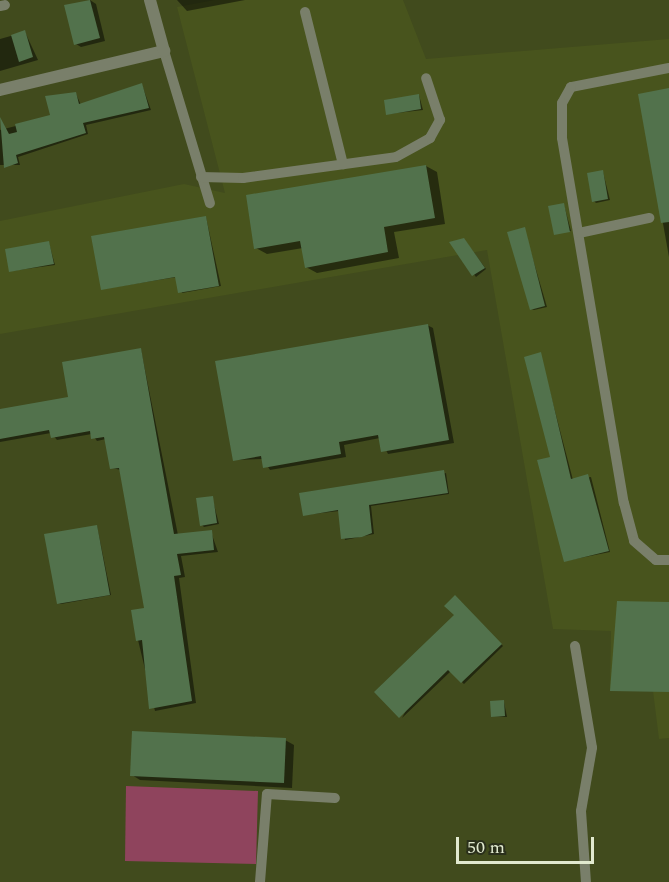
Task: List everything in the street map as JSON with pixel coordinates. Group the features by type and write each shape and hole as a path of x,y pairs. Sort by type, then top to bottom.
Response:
{"street":[{"path":"0,90 164,51 150,0"}],"lane":[{"path":"305,12 343,164"},
{"path":"164,51 210,203"},
{"path":"669,68 571,87 562,103 579,233 632,532 656,560 669,560"},
{"path":"201,177 220,180 396,157 430,138 440,120 426,78"},
{"path":"579,233 649,218"},
{"path":"575,646 592,748 581,811 586,882"},
{"path":"260,882 267,794 335,798"}],"shaded area":[{"path":"215,0 403,0 426,59 669,39 669,738 659,739 653,691 610,691 611,631 553,629 487,250 0,334 0,221 184,184 225,193 177,7"},
{"path":"126,786 258,791 256,864 125,861"}],"building":[{"path":"90,0 100,38 74,45 64,5"},
{"path":"25,30 33,57 19,62 11,35"},
{"path":"142,83 149,108 83,123 86,133 16,155 18,163 4,168 0,117 9,134 17,132 15,124 50,115 45,96 76,92 79,104"},
{"path":"669,88 669,222 661,223 638,94"},
{"path":"419,94 421,109 386,115 384,100"},
{"path":"426,165 435,218 384,227 388,252 305,268 300,241 254,249 246,195"},
{"path":"603,170 608,199 592,202 587,173"},
{"path":"564,203 570,232 554,235 548,206"},
{"path":"206,216 219,286 178,293 175,277 101,290 91,236"},
{"path":"525,227 545,306 530,310 507,232"},
{"path":"464,238 485,268 472,276 449,242"},
{"path":"49,241 54,264 9,272 5,249"},
{"path":"428,324 449,440 381,452 378,435 339,442 341,454 263,468 261,456 233,461 215,361"},
{"path":"141,348 174,534 212,530 214,550 177,554 181,575 174,576 192,701 149,709 142,640 136,641 131,610 144,608 119,468 110,469 104,437 91,439 90,431 51,438 49,430 0,439 0,409 68,397 62,362"},
{"path":"541,352 571,479 588,474 609,551 564,562 537,460 550,457 524,357"},
{"path":"444,470 448,493 369,505 372,533 362,537 341,539 338,510 303,516 299,493"},
{"path":"213,496 217,523 200,526 196,498"},
{"path":"97,525 110,595 57,604 44,534"},
{"path":"455,595 502,644 461,683 448,670 399,718 374,692 454,615 444,606"},
{"path":"617,601 669,602 669,692 610,691"},
{"path":"504,700 505,716 491,717 490,701"},
{"path":"132,731 286,738 284,783 130,776"}]}
